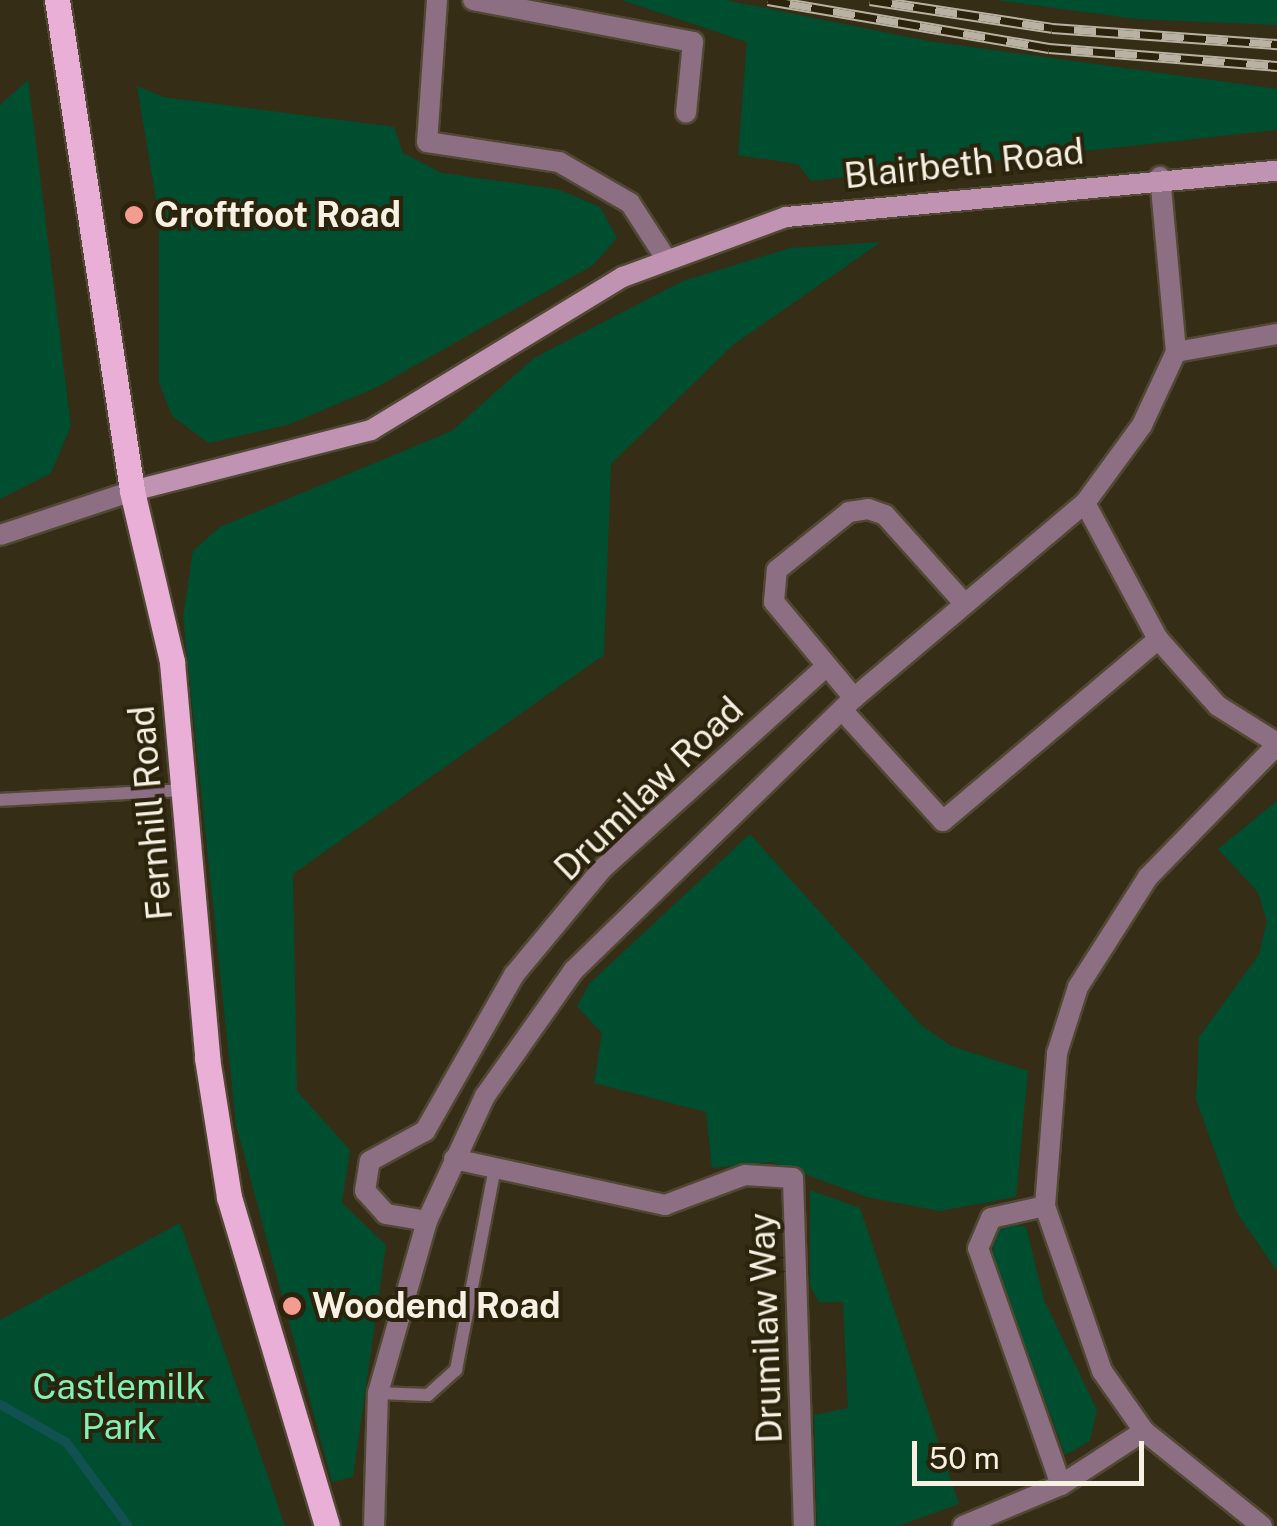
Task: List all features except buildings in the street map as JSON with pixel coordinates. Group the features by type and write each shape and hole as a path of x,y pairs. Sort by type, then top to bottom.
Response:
{"main road":[{"name":"Fernhill Road","path":"57,0 132,490 172,662 207,1058 230,1197 327,1526"},
{"name":"Blairbeth Road","path":"132,490 371,430 665,258 786,217 1160,177 1277,171"}],"street":[{"path":"437,0 422,124 427,142 559,162 614,189 665,258"},
{"path":"473,0 693,42 686,113"},
{"path":"371,1518 378,1393 427,1221 454,1158 526,1031 574,970 848,704 1085,504 1142,425 1176,352 1160,177"},
{"path":"1176,352 1277,334"},
{"path":"0,534 132,490"},
{"path":"1085,504 1158,639 1218,706 1277,744 1148,877 1078,987 1057,1053 1045,1206 1082,1329 1144,1431 1262,1526"},
{"path":"964,603 885,516 849,512 771,585 827,666 848,704 943,821 1158,639"},
{"name":"Drumilaw Road","path":"427,1221 386,1214 365,1191 370,1161 425,1131 514,975 602,870 827,666"},
{"name":"Drumilaw Way","path":"454,1158 665,1205 745,1174 792,1178 804,1526"},
{"path":"1045,1206 991,1218 978,1248 1060,1485"},
{"path":"964,1526 1060,1485 1144,1431"}],"lane":[{"path":"0,800 186,790"},
{"path":"378,1393 428,1395 456,1370 495,1167"}],"green space":[{"path":"622,0 725,0 928,41 1277,89 1277,130 811,181 798,164 738,155 747,42"},
{"path":"995,0 1277,0 1277,25 1136,19"},
{"path":"28,80 71,426 51,473 0,499 0,105"},
{"path":"137,86 163,97 394,127 403,153 442,173 557,189 600,207 617,238 593,265 375,388 290,424 209,443 172,416 159,382 159,217"},
{"path":"881,242 733,345 611,464 604,655 293,874 297,1091 350,1150 342,1203 386,1245 353,1477 332,1482 236,1125 183,618 193,551 220,527 452,431 534,358 683,281 790,248"},
{"path":"1277,801 1277,1271 1237,1213 1196,1099 1199,1037 1259,955 1267,922 1258,892 1218,849"},
{"path":"750,834 921,1025 951,1046 1028,1071 1016,1197 940,1211 867,1197 772,1162 712,1168 706,1112 594,1083 602,1033 577,1006 590,983"},
{"path":"810,1190 860,1208 959,1504 898,1526 817,1526 814,1415 848,1408 843,1302 819,1302 810,1286"},
{"name":"Castlemilk Park","path":"180,1223 285,1526 0,1526 0,1320"},
{"path":"1007,1223 1026,1227 1044,1300 1097,1410 1090,1441 1065,1455 993,1259 993,1235"}],"waterway":[{"path":"0,1404 66,1442 128,1526"}],"railway":[{"path":"768,0 1049,48 1277,66"},
{"path":"870,0 1052,28 1277,44"}],"place":[{"name":"Croftfoot Road","path":"134,215"},
{"name":"Woodend Road","path":"292,1306"}]}
